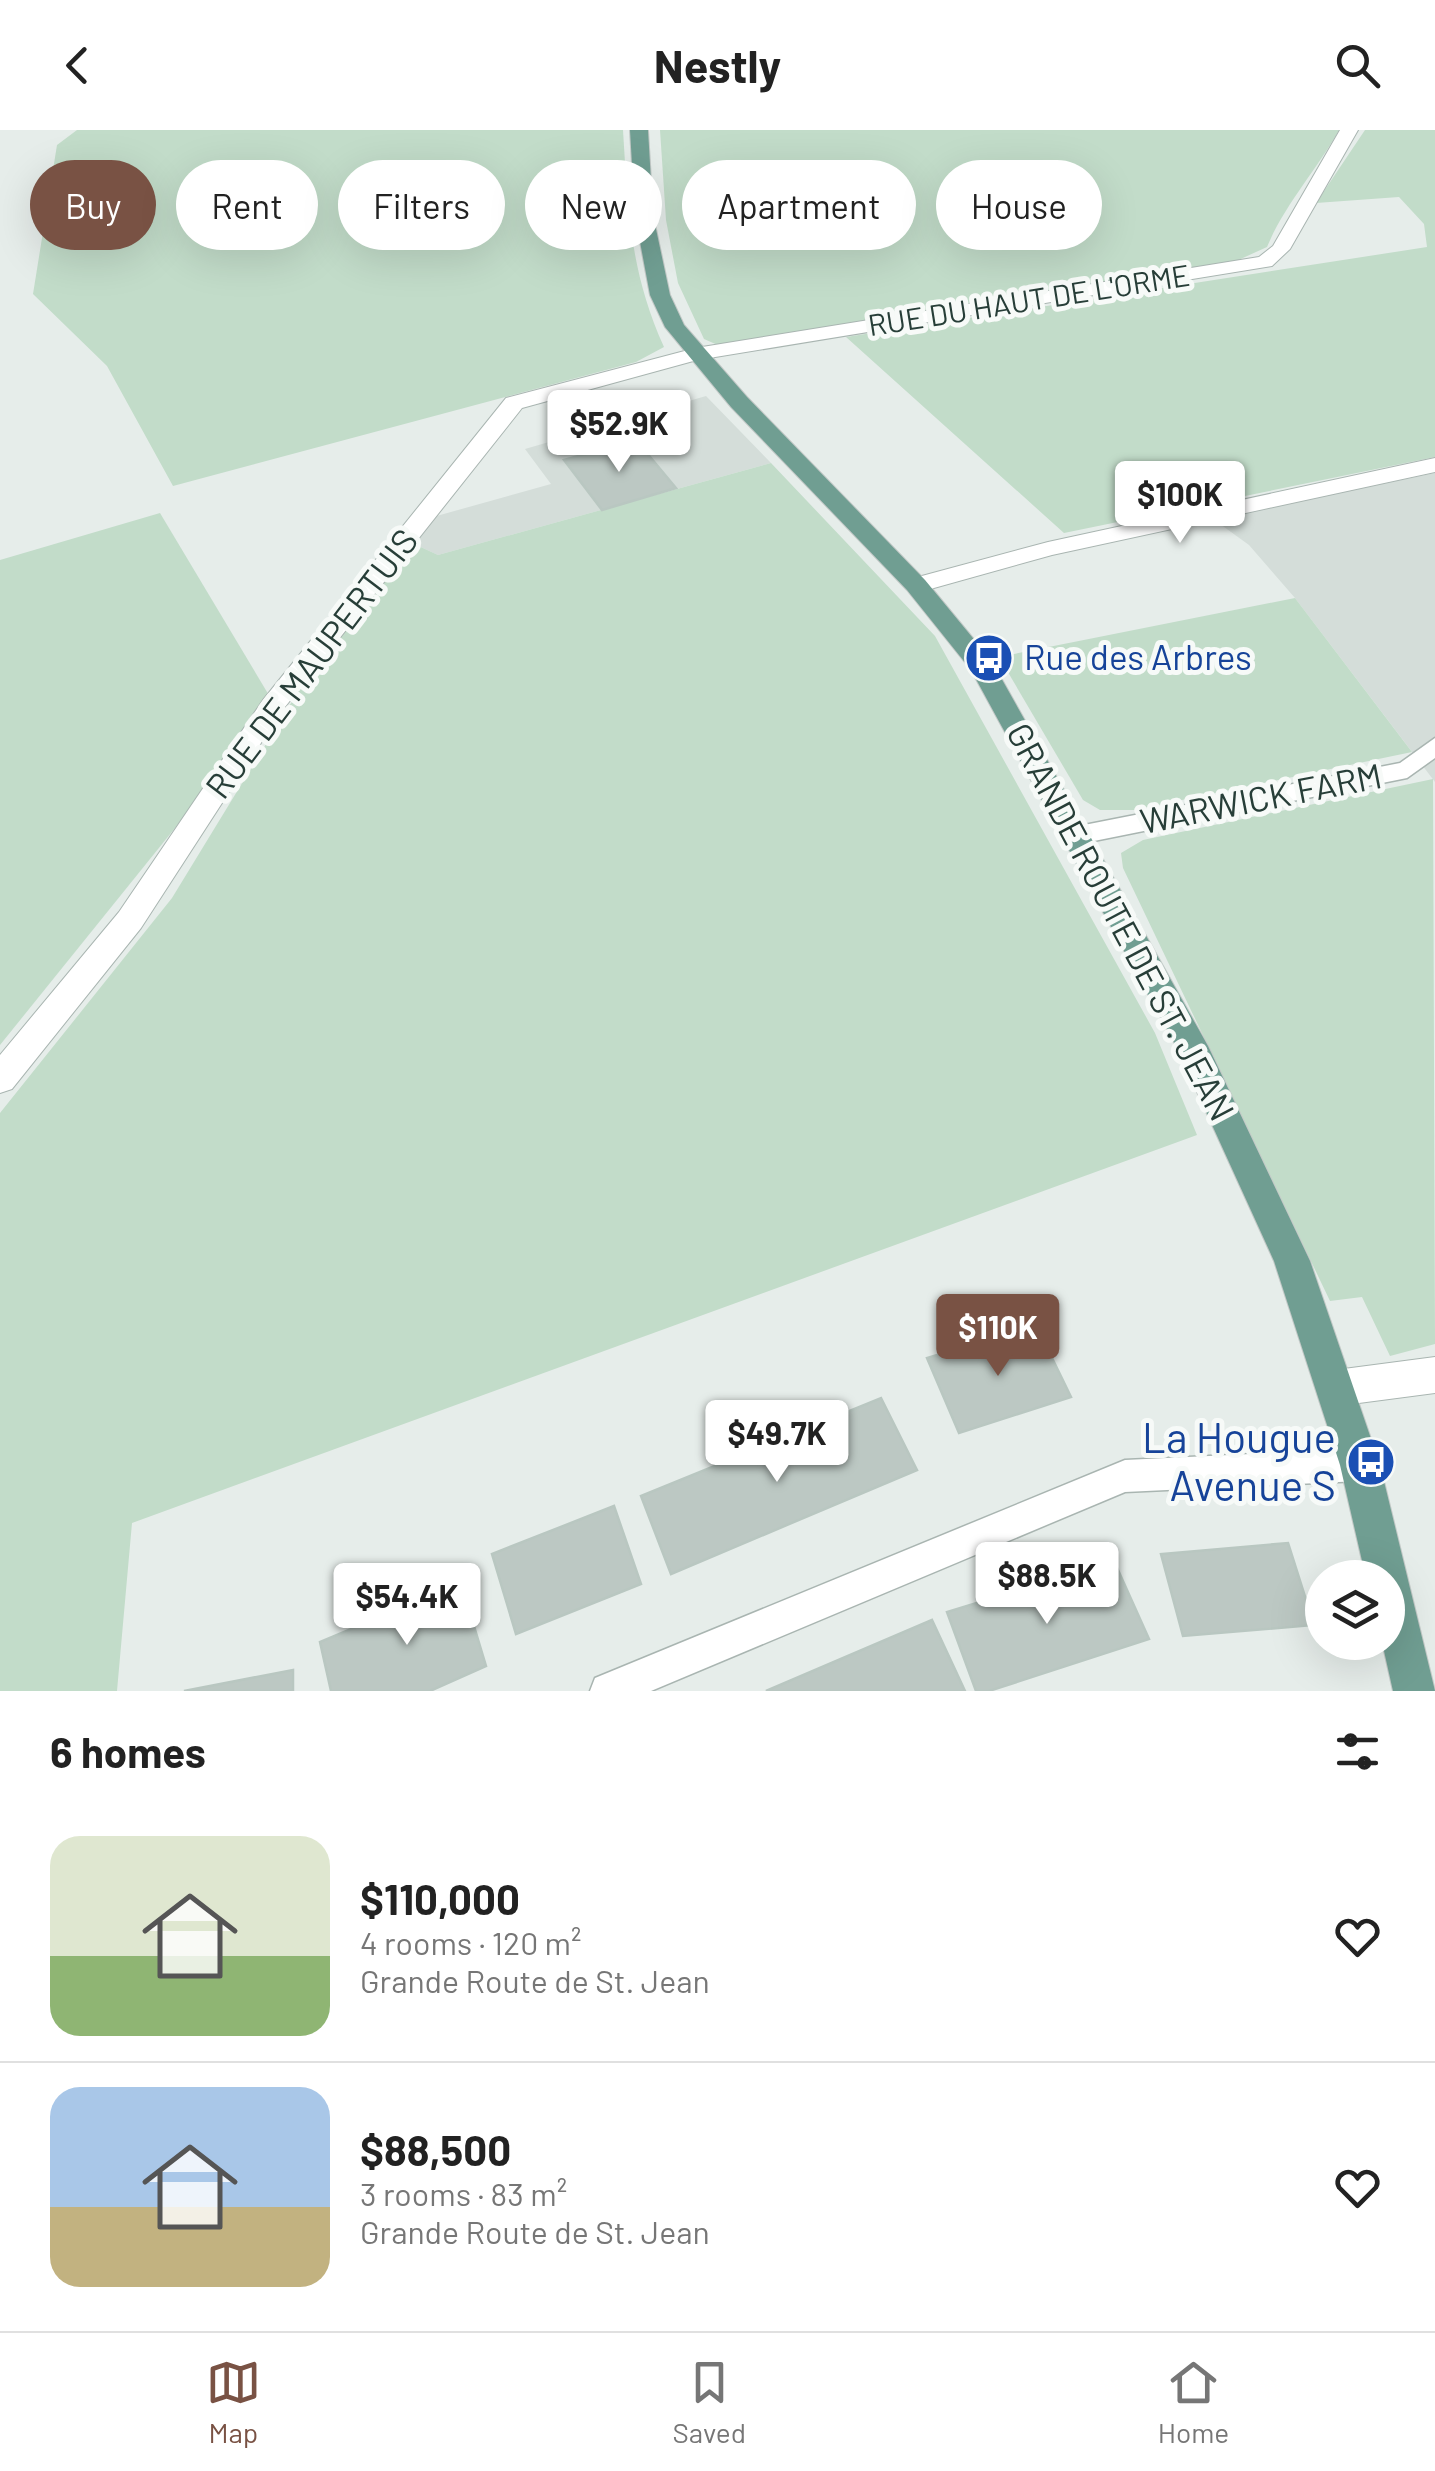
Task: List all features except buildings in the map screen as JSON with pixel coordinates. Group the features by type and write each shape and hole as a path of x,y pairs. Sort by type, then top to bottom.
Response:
{"main road":[{"name":"GRANDE ROUTE DE ST. JEAN","path":"640,130 644,215 660,295 675,327 696,354 916,585 982,666 1080,835 1192,1046 1284,1243 1360,1465 1383,1560"},
{"name":"GRANDE ROUTE DE ST. JEAN","path":"1405,1653 1414,1691"}],"street":[{"name":"RUE DU HAUT DE L'ORME","path":"696,354 1265,262 1281,249 1350,130"},
{"name":"RUE DE MAUPERTUIS","path":"0,1078 130,920 272,706 514,402 696,354"},
{"path":"916,585 1048,548 1435,465"},
{"path":"1336,1388 1435,1376"}],"lane":[{"name":"WARWICK FARM","path":"1080,835 1406,770 1435,746"},
{"path":"608,1691 1125,1476 1360,1465"}],"shaded area":[{"path":"706,396 771,463 438,555 412,543 433,517 551,484 525,449"},
{"path":"1435,473 1435,782 1295,598 1249,545 1213,519"}],"green space":[{"path":"77,130 623,130 625,160 525,160 525,250 635,250 644,293 664,347 636,362 173,486 107,366 33,294 40,250 156,250 156,160 55,160 57,145"},
{"path":"660,130 1339,130 1267,247 1234,262 720,346 704,339 678,283 666,220"},
{"path":"1365,130 1435,130 1435,457 1064,533 846,337 1427,247 1424,224 1399,197 1316,203"},
{"path":"771,463 935,636 1155,1033 1197,1135 132,1523 117,1691 0,1691 0,1113 172,898 302,685 412,543 438,555"},
{"path":"160,513 270,697 175,828 0,1045 0,560"},
{"path":"1295,598 1412,752 1134,810 1100,810 1083,800 999,657"},
{"path":"1433,779 1435,1344 1390,1356 1362,1297 1330,1301 1123,868 1121,853 1143,840"}],"place":[{"name":"Rue des Arbres","path":"989,658"},
{"name":"La Hougue Avenue S","path":"1371,1462"}]}
